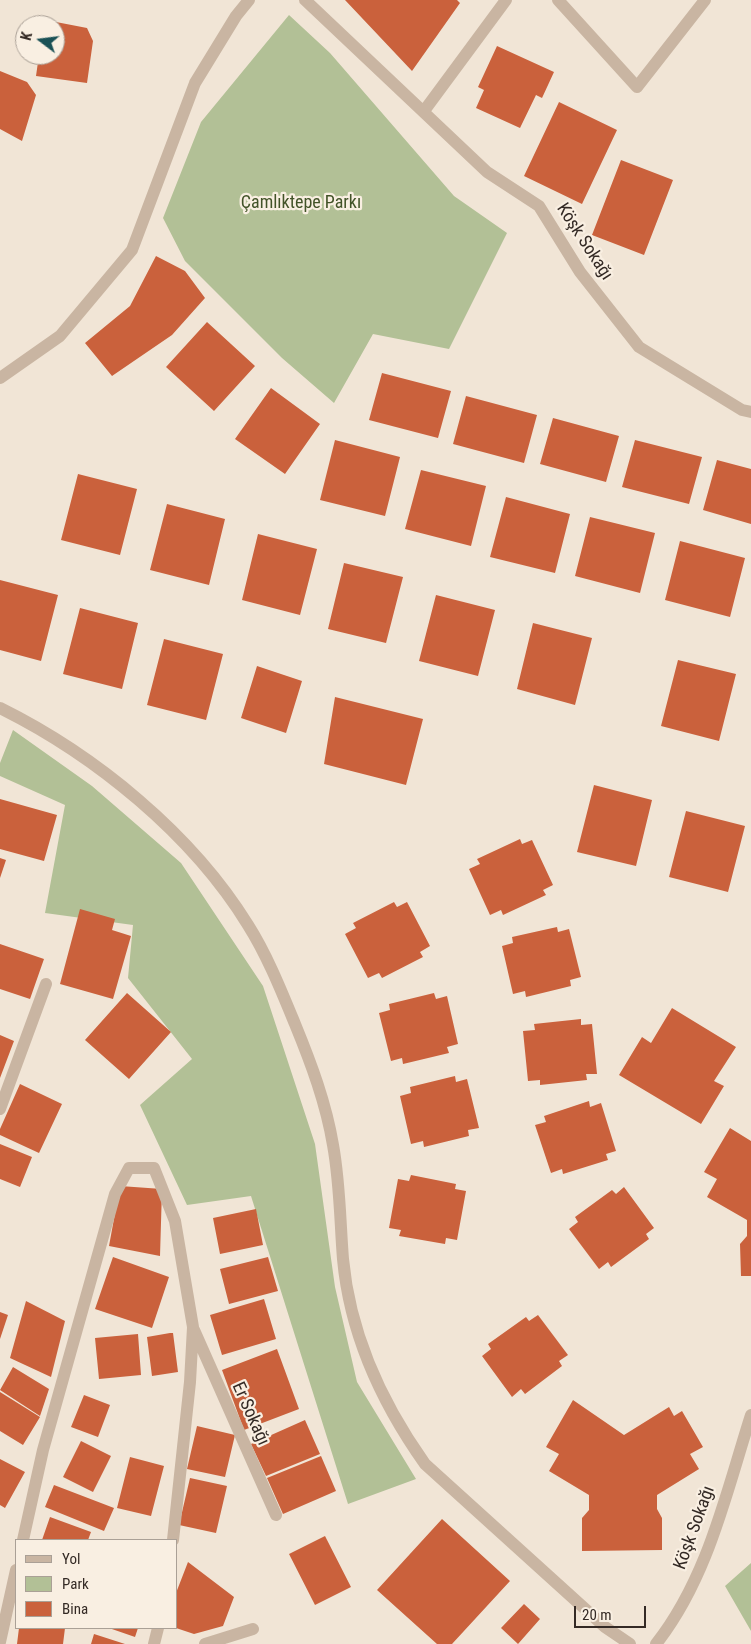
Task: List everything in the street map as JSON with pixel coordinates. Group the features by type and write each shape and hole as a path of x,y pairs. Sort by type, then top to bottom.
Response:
{"street":[{"path":"0,378 60,336 132,250 195,83 236,16 249,0"},
{"name":"Köşk Sokağı","path":"305,0 487,172 539,206 580,272 639,348 742,410 751,412"},
{"path":"424,111 506,0"},
{"path":"558,0 637,87 705,0"},
{"path":"0,708 33,724 88,762 149,809 184,842 231,898 249,926 278,983 310,1060 324,1103 339,1186 344,1261 350,1306 362,1350 383,1398 404,1434 431,1470 605,1628 630,1644"},
{"path":"0,1108 46,984"},
{"path":"23,1539 43,1450 114,1194 129,1168 154,1168 175,1221 192,1327 190,1382 173,1539"},
{"name":"Er Sokağı","path":"192,1327 276,1516"},
{"name":"Köşk Sokağı","path":"656,1644 691,1590 712,1540 751,1415"},
{"path":"0,1642 15,1574"},
{"path":"206,1644 253,1628"},
{"path":"154,1644 158,1629"}],"green space":[{"name":"Çamlıktepe Parkı","path":"289,15 330,53 454,196 507,233 449,349 373,334 334,403 282,358 185,261 163,218 201,122"},
{"path":"13,730 92,786 181,863 263,986 315,1144 335,1287 357,1382 416,1479 348,1504 251,1196 187,1205 140,1105 192,1059 128,978 133,925 45,913 65,805 0,776 0,763"},
{"path":"751,1563 751,1631 725,1586"}],"building":[{"path":"345,0 457,0 460,3 412,71"},
{"path":"65,24 87,28 93,41 87,83 36,76 38,65 65,65"},
{"path":"497,46 554,72 542,98 536,95 520,128 476,108 484,90 478,87"},
{"path":"0,71 27,82 36,95 22,141 0,129"},
{"path":"559,102 617,130 582,204 524,176"},
{"path":"621,160 673,180 644,255 592,235"},
{"path":"156,256 185,271 205,298 172,335 112,376 85,343 130,306"},
{"path":"207,322 255,366 214,411 166,367"},
{"path":"382,373 451,391 438,438 369,420"},
{"path":"271,388 320,424 285,474 235,439"},
{"path":"466,396 537,415 524,463 453,444"},
{"path":"553,418 619,436 606,482 540,464"},
{"path":"335,440 400,457 385,516 320,500"},
{"path":"635,440 702,457 689,504 622,487"},
{"path":"717,460 751,469 751,524 703,510"},
{"path":"421,470 486,486 471,546 405,529"},
{"path":"78,474 137,489 120,555 61,540"},
{"path":"506,497 570,514 555,573 490,557"},
{"path":"167,504 225,519 209,585 150,570"},
{"path":"590,517 655,533 640,593 575,576"},
{"path":"258,534 317,549 300,615 242,600"},
{"path":"680,541 745,558 730,617 665,600"},
{"path":"344,563 403,577 386,643 328,629"},
{"path":"0,580 58,595 41,661 0,650"},
{"path":"436,595 495,610 478,676 419,661"},
{"path":"80,608 138,623 122,689 63,674"},
{"path":"533,623 592,638 575,705 517,689"},
{"path":"164,639 223,654 206,720 147,705"},
{"path":"678,660 736,674 719,741 661,726"},
{"path":"257,666 302,681 286,733 241,718"},
{"path":"335,697 423,719 406,785 324,764"},
{"path":"594,785 652,800 636,866 577,852"},
{"path":"0,799 57,815 44,861 0,849"},
{"path":"686,811 745,826 728,892 669,877"},
{"path":"520,839 522,844 532,840 553,885 543,890 546,895 503,915 501,910 490,915 469,869 480,864 477,859"},
{"path":"0,858 6,860 0,878"},
{"path":"394,902 397,907 407,902 430,946 420,952 423,957 382,978 379,973 368,978 345,934 356,928 353,923"},
{"path":"80,909 115,919 112,930 131,936 113,999 60,984"},
{"path":"557,927 558,932 569,929 581,977 570,980 571,986 526,997 525,991 513,994 502,946 513,943 512,937"},
{"path":"0,944 44,959 30,999 0,989"},
{"path":"127,993 171,1032 129,1079 85,1040"},
{"path":"434,993 436,999 447,996 458,1044 447,1047 449,1053 403,1064 402,1058 391,1061 379,1013 390,1010 389,1004"},
{"path":"672,1008 736,1047 714,1081 724,1086 701,1124 619,1075 642,1037 651,1043"},
{"path":"581,1019 581,1025 592,1024 597,1074 586,1074 587,1080 540,1085 540,1080 528,1081 523,1031 535,1030 534,1024"},
{"path":"0,1035 14,1041 0,1078"},
{"path":"455,1076 456,1082 467,1079 479,1128 468,1130 469,1136 424,1147 423,1141 411,1144 400,1096 411,1093 410,1087"},
{"path":"20,1084 62,1104 39,1153 0,1135 0,1129"},
{"path":"589,1101 590,1107 601,1103 616,1151 606,1154 608,1160 563,1174 562,1169 551,1173 535,1125 546,1122 544,1116"},
{"path":"730,1128 751,1141 751,1276 741,1276 740,1244 747,1236 747,1220 707,1197 717,1179 704,1172"},
{"path":"0,1144 32,1157 20,1187 0,1179"},
{"path":"411,1175 456,1184 455,1189 466,1191 457,1240 446,1238 445,1244 399,1236 401,1230 389,1228 398,1179 409,1181"},
{"path":"120,1186 162,1189 160,1256 109,1246"},
{"path":"624,1187 654,1228 646,1234 649,1239 611,1267 608,1262 599,1269 569,1229 578,1222 575,1217 612,1190 616,1194"},
{"path":"256,1209 263,1245 220,1254 213,1218"},
{"path":"113,1257 169,1277 152,1328 95,1309"},
{"path":"268,1257 278,1291 229,1304 220,1269"},
{"path":"264,1299 276,1339 222,1355 210,1315"},
{"path":"26,1301 65,1321 51,1377 10,1358"},
{"path":"0,1312 8,1315 0,1339"},
{"path":"538,1315 568,1355 559,1361 562,1366 525,1394 521,1389 512,1397 482,1356 491,1349 488,1344 526,1317 529,1321"},
{"path":"173,1333 178,1372 152,1376 147,1337"},
{"path":"138,1334 141,1375 99,1379 95,1338"},
{"path":"277,1349 299,1409 244,1430 222,1370"},
{"path":"13,1367 49,1389 40,1416 0,1390"},
{"path":"0,1392 40,1417 23,1445 0,1431"},
{"path":"84,1395 110,1405 98,1437 71,1427"},
{"path":"573,1400 624,1435 669,1407 674,1416 682,1411 703,1447 690,1454 699,1469 657,1495 657,1509 662,1518 662,1550 582,1551 582,1518 589,1510 589,1495 549,1471 559,1454 546,1447"},
{"path":"305,1420 320,1454 266,1476 251,1444"},
{"path":"197,1426 235,1435 225,1477 187,1469"},
{"path":"81,1441 111,1456 93,1492 63,1477"},
{"path":"321,1456 336,1491 283,1514 267,1478"},
{"path":"130,1457 164,1466 151,1516 117,1508"},
{"path":"0,1459 25,1472 5,1508 0,1505"},
{"path":"190,1478 227,1486 216,1533 179,1525"},
{"path":"54,1485 114,1508 104,1531 45,1507"},
{"path":"50,1517 91,1532 88,1539 42,1539"},
{"path":"442,1519 510,1581 452,1644 437,1644 377,1590"},
{"path":"325,1536 351,1587 315,1605 289,1554"},
{"path":"188,1562 234,1597 223,1626 194,1634 178,1629 178,1588"},
{"path":"524,1604 540,1619 518,1644 501,1628"},
{"path":"19,1629 65,1629 63,1644 17,1644"},
{"path":"112,1629 138,1629 135,1637"},
{"path":"94,1634 125,1644 91,1644"}]}
